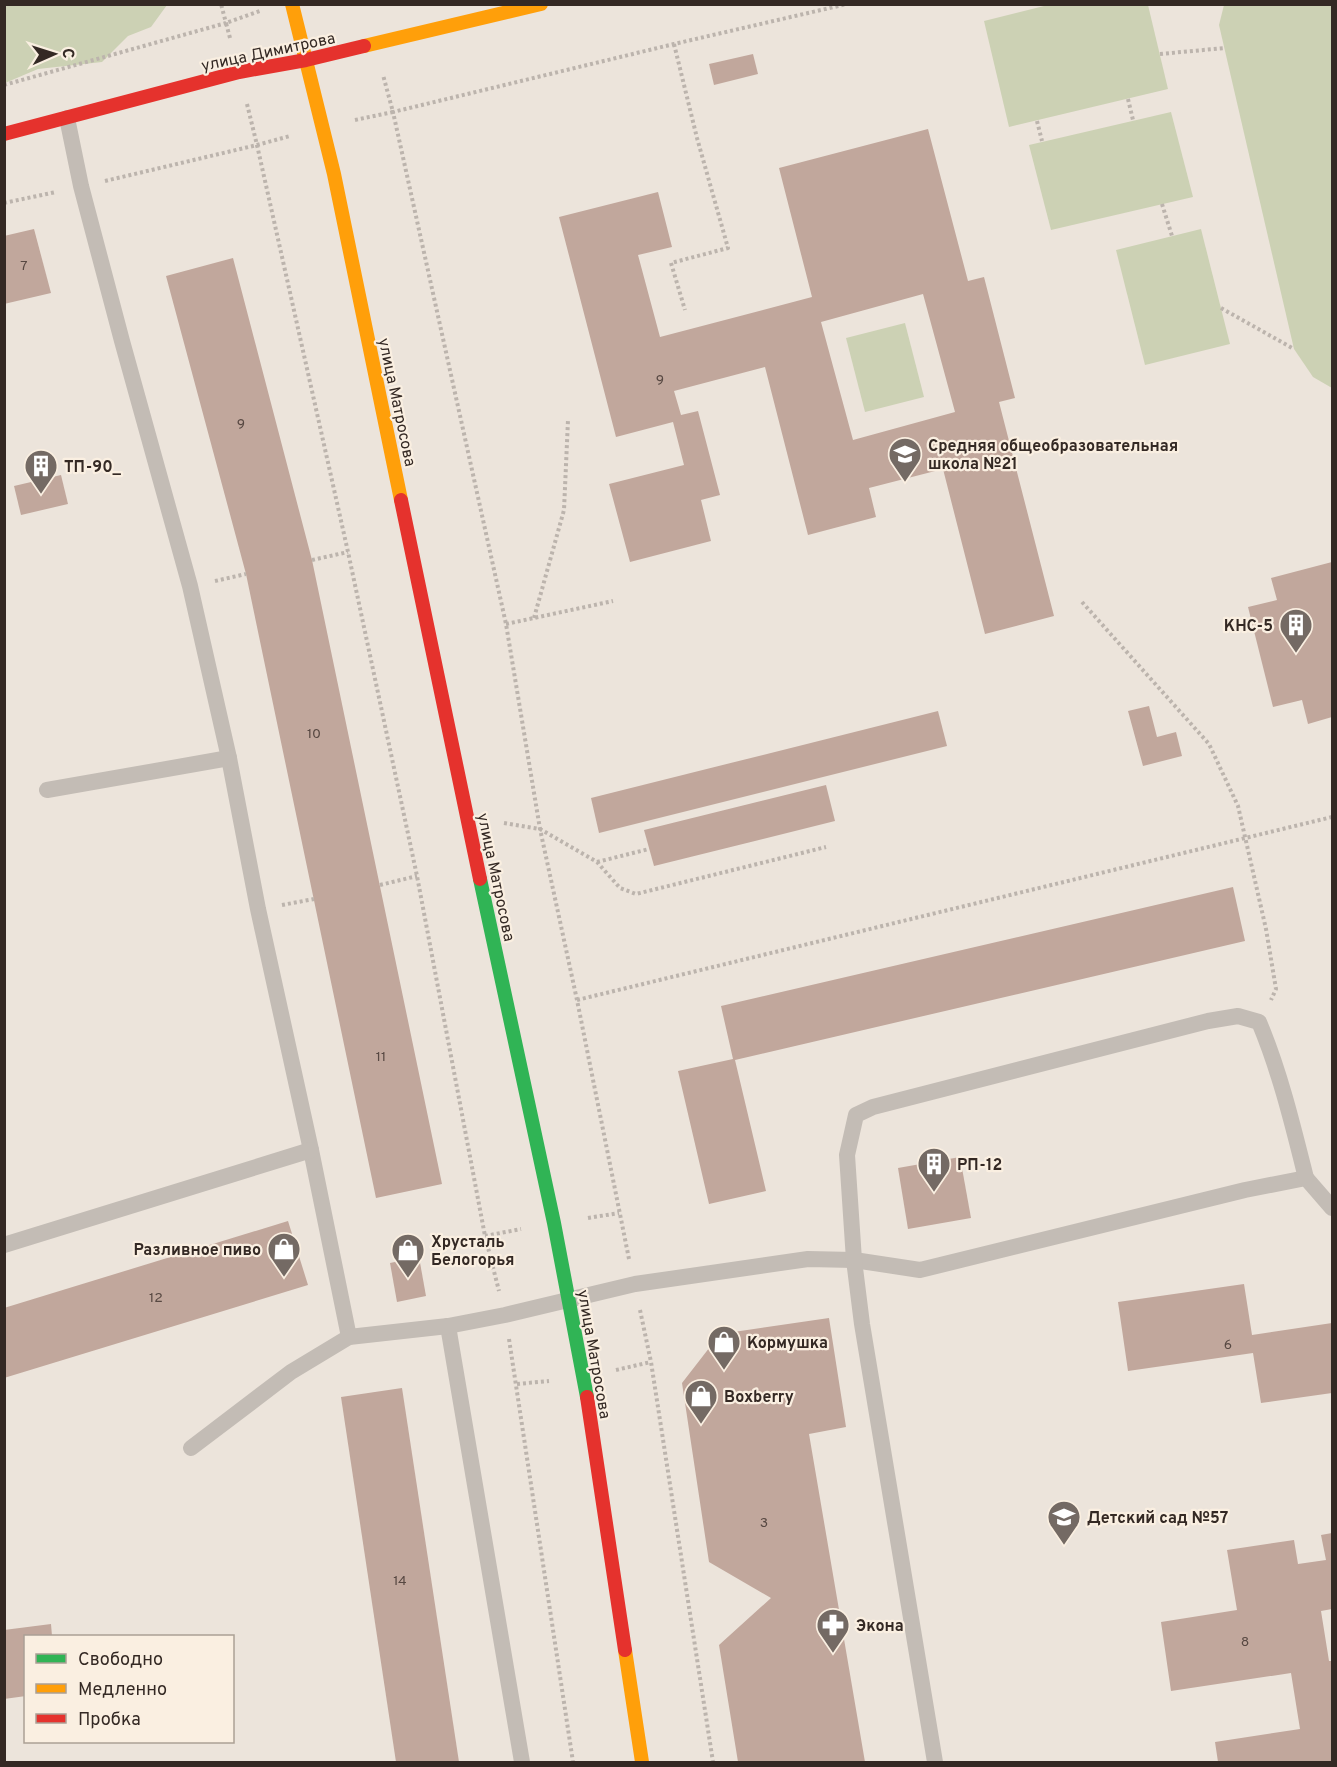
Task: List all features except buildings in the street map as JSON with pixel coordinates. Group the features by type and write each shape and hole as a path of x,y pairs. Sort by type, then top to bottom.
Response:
{"main road":[{"name":"улица Матросова","path":"292,4 334,174 554,1223 584,1377 642,1762"},
{"name":"улица Димитрова","path":"4,134 239,72 306,60 541,4"}],"lane":[{"path":"67,118 81,186 190,586 229,758 258,909 349,1337"},
{"path":"47,790 229,758"},
{"path":"935,1762 862,1324 854,1260 847,1155 856,1115 873,1107 1208,1021 1238,1016 1260,1022 1273,1057 1306,1178 1332,1208"},
{"path":"4,1245 311,1150"},
{"path":"191,1448 291,1372 349,1337 448,1326 635,1284 808,1259 854,1260 920,1269 1245,1190 1306,1178"},
{"path":"448,1326 522,1762"}],"path":[{"path":"4,85 226,22 221,4"},
{"path":"713,1762 651,1362 540,829 506,624 393,112 847,4"},
{"path":"674,44 697,138 728,248 671,263 685,310"},
{"path":"1160,54 1225,48"},
{"path":"1128,99 1133,120"},
{"path":"1037,121 1042,141"},
{"path":"4,203 257,145 348,552 417,876 485,1236 505,1315 573,1762"},
{"path":"1162,204 1172,236"},
{"path":"1221,308 1294,349"},
{"path":"534,618 564,510 568,420"},
{"path":"312,560 348,552"},
{"path":"190,586 246,574"},
{"path":"506,624 613,601"},
{"path":"1082,602 1209,744 1238,806 1266,928 1276,989 1260,1022"},
{"path":"468,817 540,829 597,862 620,888 636,894 826,847"},
{"path":"577,1000 1332,818"},
{"path":"597,862 649,849"},
{"path":"380,885 417,876"}],"green space":[{"path":"5,4 167,5 151,27 128,36 102,62 38,69 5,83"},
{"path":"1052,4 1148,5 1168,89 1009,127 984,21"},
{"path":"1224,5 1332,5 1332,388 1313,377 1294,349 1219,25"},
{"path":"1171,112 1193,197 1051,230 1029,145"},
{"path":"1201,229 1230,344 1145,365 1116,250"},
{"path":"905,323 924,397 865,412 846,338"}],"traffic: fast":[{"path":"480,879 554,1223 587,1397"}],"traffic: slow":[{"path":"292,4 334,174 401,500"},
{"path":"364,46 541,4"},
{"path":"625,1650 642,1762"}],"traffic: jam":[{"path":"4,134 239,72 306,60 364,46"},
{"path":"401,500 480,879"},
{"path":"587,1397 625,1650"}],"place":[{"name":"Средняя общеобразовательная школа №21","path":"905,483"},
{"name":"ТП-90_","path":"41,495"},
{"name":"КНС-5","path":"1296,654"},
{"name":"РП-12","path":"934,1193"},
{"name":"Разливное пиво","path":"284,1278"},
{"name":"Хрусталь Белогорья","path":"408,1279"},
{"name":"Кормушка","path":"724,1371"},
{"name":"Boxberry","path":"701,1425"},
{"name":"Детский сад №57","path":"1064,1546"},
{"name":"Экона","path":"833,1654"}]}
